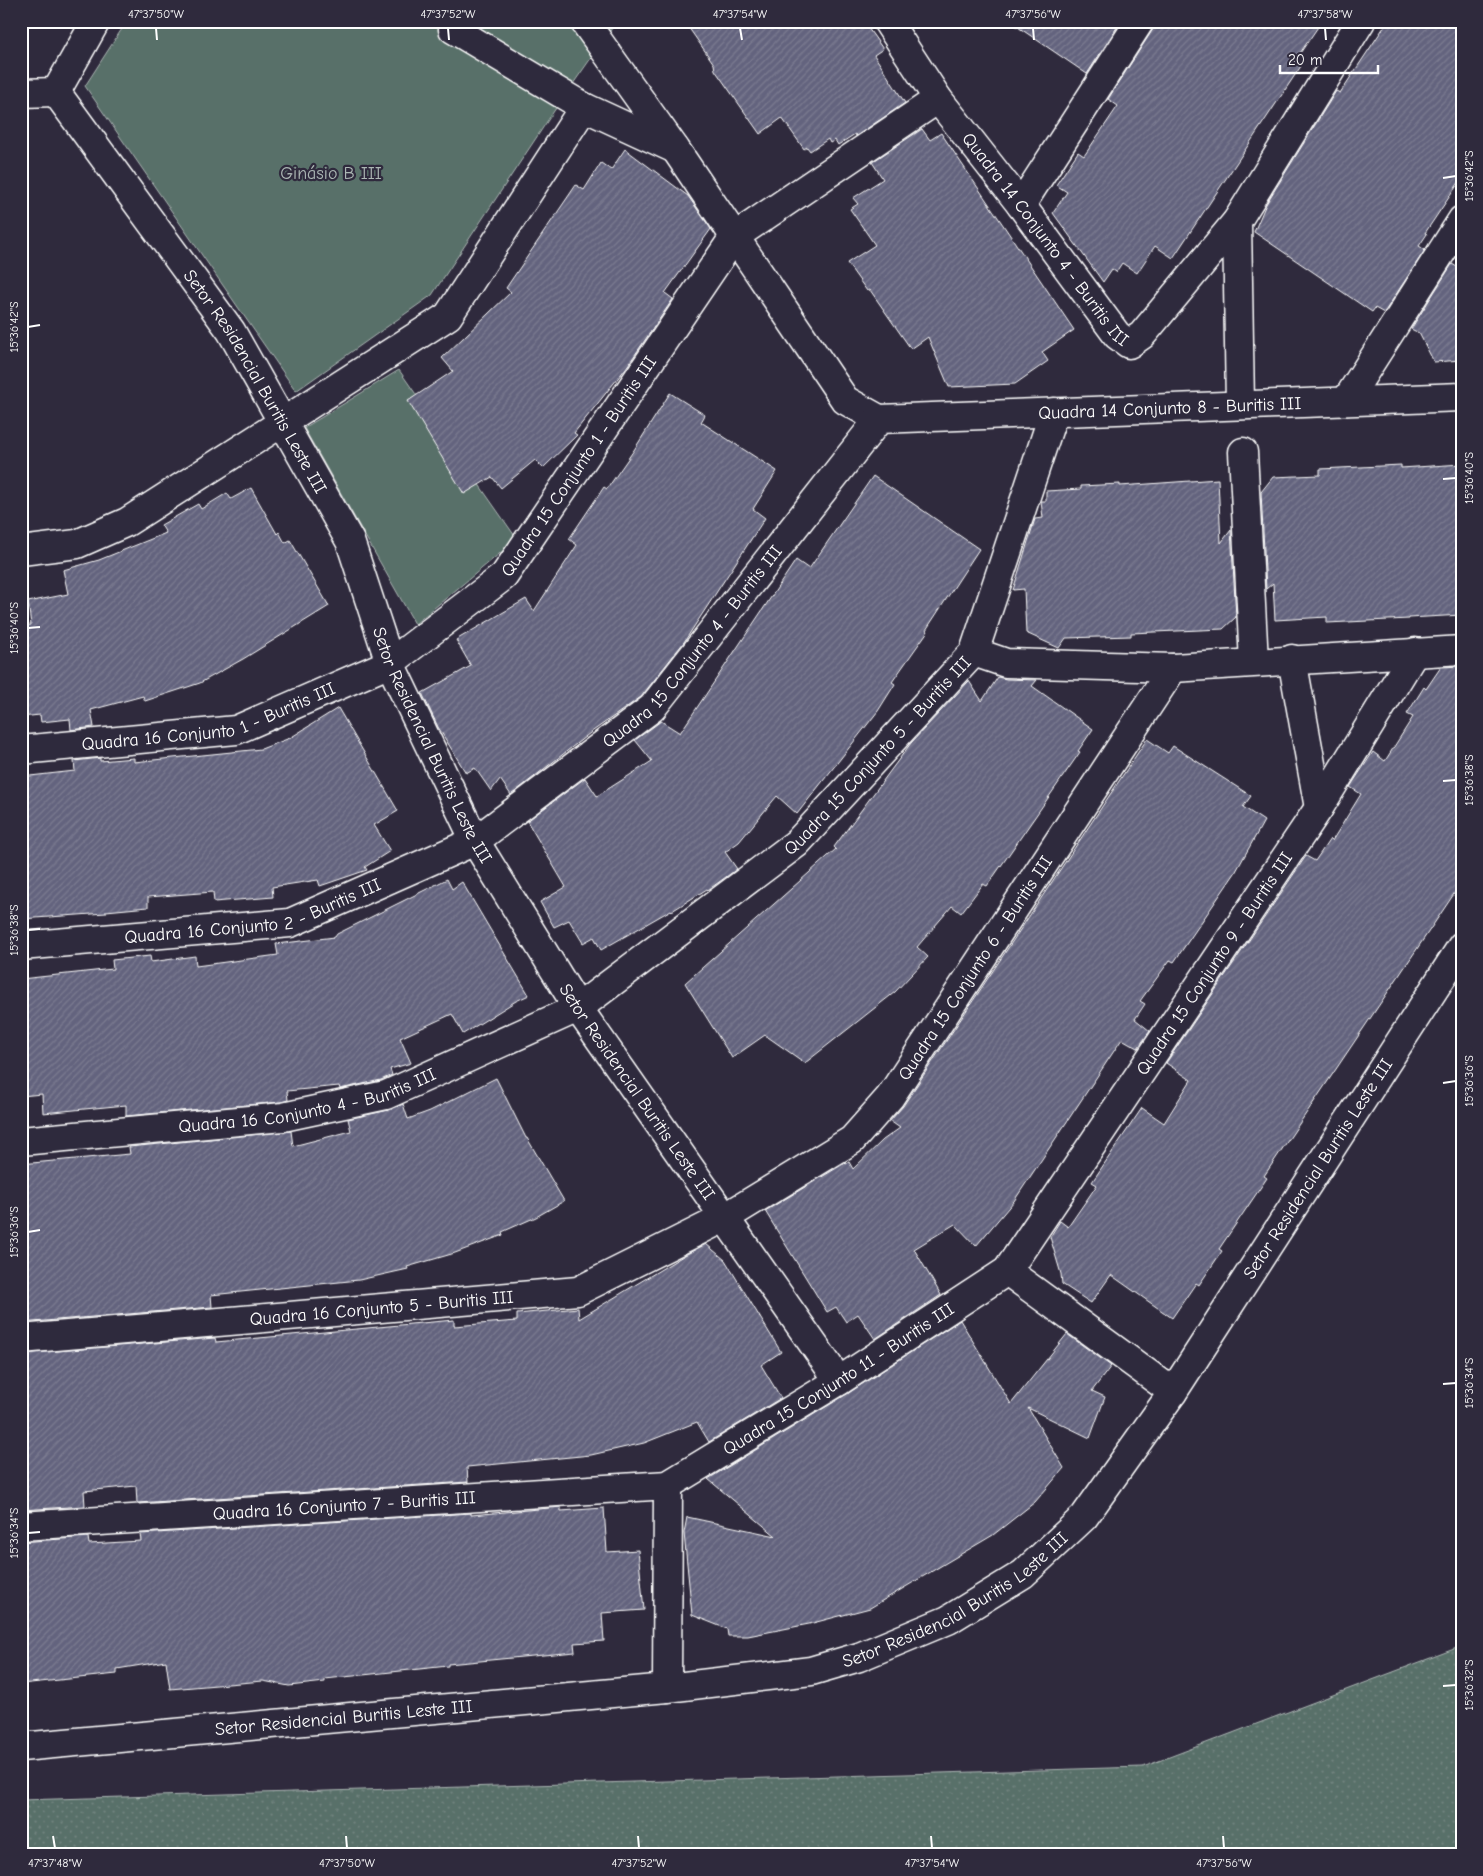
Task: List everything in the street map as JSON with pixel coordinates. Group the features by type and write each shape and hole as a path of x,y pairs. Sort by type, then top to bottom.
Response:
{"street":[{"path":"21,93 56,92 96,21"},
{"path":"457,21 453,29 584,107 676,150"},
{"path":"584,21 676,150 845,400 879,419"},
{"name":"Quadra 14 Conjunto 4 - Buritis III","path":"887,21 938,99 1021,204 1117,335 1128,344 1142,335 1237,222"},
{"path":"1021,204 1140,21"},
{"path":"1240,405 1237,222 1361,21"},
{"name":"Setor Residencial Buritis Leste III","path":"56,92 230,331 350,541 390,664 475,841 578,1008 839,1381"},
{"path":"734,237 938,99"},
{"path":"21,551 77,544 127,522 448,316 584,107"},
{"path":"1346,401 1462,220"},
{"name":"Quadra 15 Conjunto 1 - Buritis III","path":"390,664 504,576 734,237"},
{"name":"Quadra 14 Conjunto 8 - Buritis III","path":"879,419 1462,397"},
{"name":"Quadra 15 Conjunto 5 - Buritis III","path":"578,1008 797,843 974,652 1054,412"},
{"name":"Quadra 15 Conjunto 4 - Buritis III","path":"475,841 652,708 879,419"},
{"path":"1242,452 1254,662"},
{"path":"974,652 1006,663 1173,668 1292,659 1462,650"},
{"name":"Quadra 15 Conjunto 9 - Buritis III","path":"1007,1271 1319,808 1415,652"},
{"path":"1292,659 1319,808"},
{"name":"Quadra 16 Conjunto 1 - Buritis III","path":"21,750 236,730 390,664"},
{"name":"Quadra 15 Conjunto 6 - Buritis III","path":"726,1217 852,1140 890,1097 1173,668"},
{"name":"Quadra 16 Conjunto 2 - Buritis III","path":"21,946 290,923 475,841"},
{"name":"Setor Residencial Buritis Leste III","path":"21,1747 667,1688 811,1670 859,1657 948,1620 1023,1574 1084,1517 1173,1392 1462,946"},
{"name":"Quadra 16 Conjunto 4 - Buritis III","path":"21,1141 283,1117 386,1094 578,1008"},
{"name":"Quadra 16 Conjunto 5 - Buritis III","path":"21,1339 578,1291 726,1217"},
{"path":"1007,1271 1173,1392"},
{"name":"Quadra 15 Conjunto 11 - Buritis III","path":"668,1485 839,1381 1007,1271"},
{"path":"667,1688 668,1485"},
{"name":"Quadra 16 Conjunto 7 - Buritis III","path":"21,1526 668,1485"}],"green space":[{"name":"Ginásio B III","path":"127,21 617,21 554,111 432,295 296,391 85,86"},
{"path":"399,370 517,539 415,624 304,428"},
{"path":"1462,1646 1462,1855 21,1855 21,1800 1143,1767"}],"building":[{"path":"684,21 863,21 883,49 874,55 905,103 856,136 855,134 838,145 835,140 830,143 828,139 810,151 807,147 804,149 782,118 760,134 715,70 714,64"},
{"path":"1009,21 1121,21 1087,74"},
{"path":"1156,21 1322,21 1294,62 1301,66 1173,258 1155,246 1137,273 1122,263 1116,272 1112,269 1103,282 1053,213 1067,192 1056,185 1078,152 1084,156 1118,106 1108,99 1153,29"},
{"path":"1388,21 1462,21 1462,178 1425,233 1427,234 1419,246 1425,250 1384,313 1375,308 1372,312 1254,232 1266,204 1336,91 1340,93"},
{"path":"922,129 930,140 941,133 1074,330 1042,352 1048,361 1015,384 949,387 928,337 911,349 870,290 867,291 847,263 875,245 850,209 858,204 853,198 883,179 872,162"},
{"path":"625,149 688,196 711,229 665,293 673,299 626,368 574,433 577,435 543,468 535,460 501,488 492,477 464,494 408,401 453,371 442,358 511,292 506,288 576,185 584,190 601,163 611,170"},
{"path":"1452,264 1462,270 1462,360 1434,362 1419,333 1411,329"},
{"path":"670,393 705,415 701,422 777,471 753,509 765,518 684,642 641,697 590,733 511,795 500,779 491,791 475,768 466,773 438,727 422,693 471,666 456,640 526,599 534,611 577,545 569,539 604,487 607,489 634,450"},
{"path":"1462,464 1462,615 1327,623 1327,617 1275,620 1273,583 1266,589 1261,492 1273,477 1320,475 1320,469 1401,465 1401,468"},
{"path":"873,476 979,549 926,630 928,631 892,682 895,684 878,711 797,814 777,796 739,842 725,852 737,869 708,890 601,950 594,937 583,943 569,920 554,927 540,902 566,887 527,821 585,778 597,796 652,761 635,740 661,721 680,733 796,560 809,569"},
{"path":"1218,479 1221,543 1231,530 1236,617 1223,629 1131,633 1131,636 1066,638 1059,648 1026,633 1024,589 1013,590 1035,519 1043,518 1041,501 1046,501 1046,491 1081,489 1081,486 1120,484 1120,486"},
{"path":"251,488 277,534 279,532 285,543 290,540 329,606 200,683 145,701 143,696 91,710 94,727 71,730 70,719 41,722 40,715 21,717 21,626 31,625 28,602 68,594 63,570 99,560 166,533 161,525 198,504 201,509 227,493 231,499"},
{"path":"1462,666 1462,882 1264,1176 1267,1178 1219,1249 1222,1251 1199,1285 1196,1283 1172,1318 1111,1275 1091,1303 1062,1284 1061,1274 1050,1237 1060,1221 1068,1227 1097,1185 1092,1182 1142,1108 1164,1123 1191,1080 1166,1063 1306,856 1315,861 1330,839 1332,841 1361,794 1350,787 1373,752 1385,761 1413,717 1407,714 1424,687 1426,689 1441,667"},
{"path":"998,677 1037,680 1032,686 1093,729 1078,751 1080,752 987,886 983,884 961,913 952,906 917,947 928,957 895,992 805,1063 765,1035 732,1058 685,983 836,849 834,847 911,743 969,681 982,701"},
{"path":"338,708 398,811 374,825 390,851 365,867 367,870 320,886 318,880 272,887 273,897 214,902 213,892 148,897 148,907 106,911 106,913 21,919 21,777 75,771 74,761 100,758 100,761 134,758 134,762 261,749 290,738"},
{"path":"1147,739 1168,753 1173,746 1251,796 1243,807 1264,821 1235,873 1174,962 1170,960 1140,1001 1145,1004 1135,1019 1150,1031 1138,1048 1122,1039 1014,1201 976,1246 955,1224 914,1249 941,1295 875,1339 858,1314 846,1322 836,1307 827,1312 765,1211 845,1163 849,1162 853,1169 883,1140 900,1128 890,1121 903,1106"},
{"path":"447,879 452,889 462,882 529,995 463,1034 452,1014 400,1038 411,1063 390,1069 392,1075 381,1080 340,1089 339,1086 287,1091 288,1100 281,1102 126,1116 126,1105 43,1113 42,1094 21,1096 21,979 113,969 112,960 150,956 151,962 195,956 196,966 278,955 276,944 335,937 337,934"},
{"path":"496,1078 526,1138 564,1201 536,1217 502,1232 503,1235 455,1253 407,1267 408,1269 359,1280 211,1295 212,1307 21,1323 21,1164 130,1154 129,1147 291,1131 293,1146 351,1131 348,1119 389,1110 403,1104 408,1119 430,1111"},
{"path":"706,1244 725,1260 781,1352 761,1365 781,1398 709,1442 697,1422 644,1443 591,1455 467,1467 468,1482 137,1503 136,1486 84,1491 85,1506 21,1510 21,1354 215,1338 216,1342 454,1320 454,1326 517,1321 517,1314 578,1308 579,1319"},
{"path":"960,1320 1011,1404 1067,1334 1111,1366 1092,1391 1105,1397 1090,1438 1028,1408 1064,1468 1035,1502 993,1535 870,1608 809,1624 748,1636 728,1636 727,1629 692,1615 684,1533 687,1517 776,1536 708,1479 847,1394"},
{"path":"561,1507 561,1511 604,1508 607,1552 638,1550 644,1610 602,1613 604,1641 574,1643 575,1652 448,1664 448,1666 325,1679 325,1682 289,1686 263,1681 170,1689 166,1661 117,1669 117,1674 21,1684 21,1542 88,1537 89,1544 141,1541 140,1534 471,1513 471,1515"}]}
